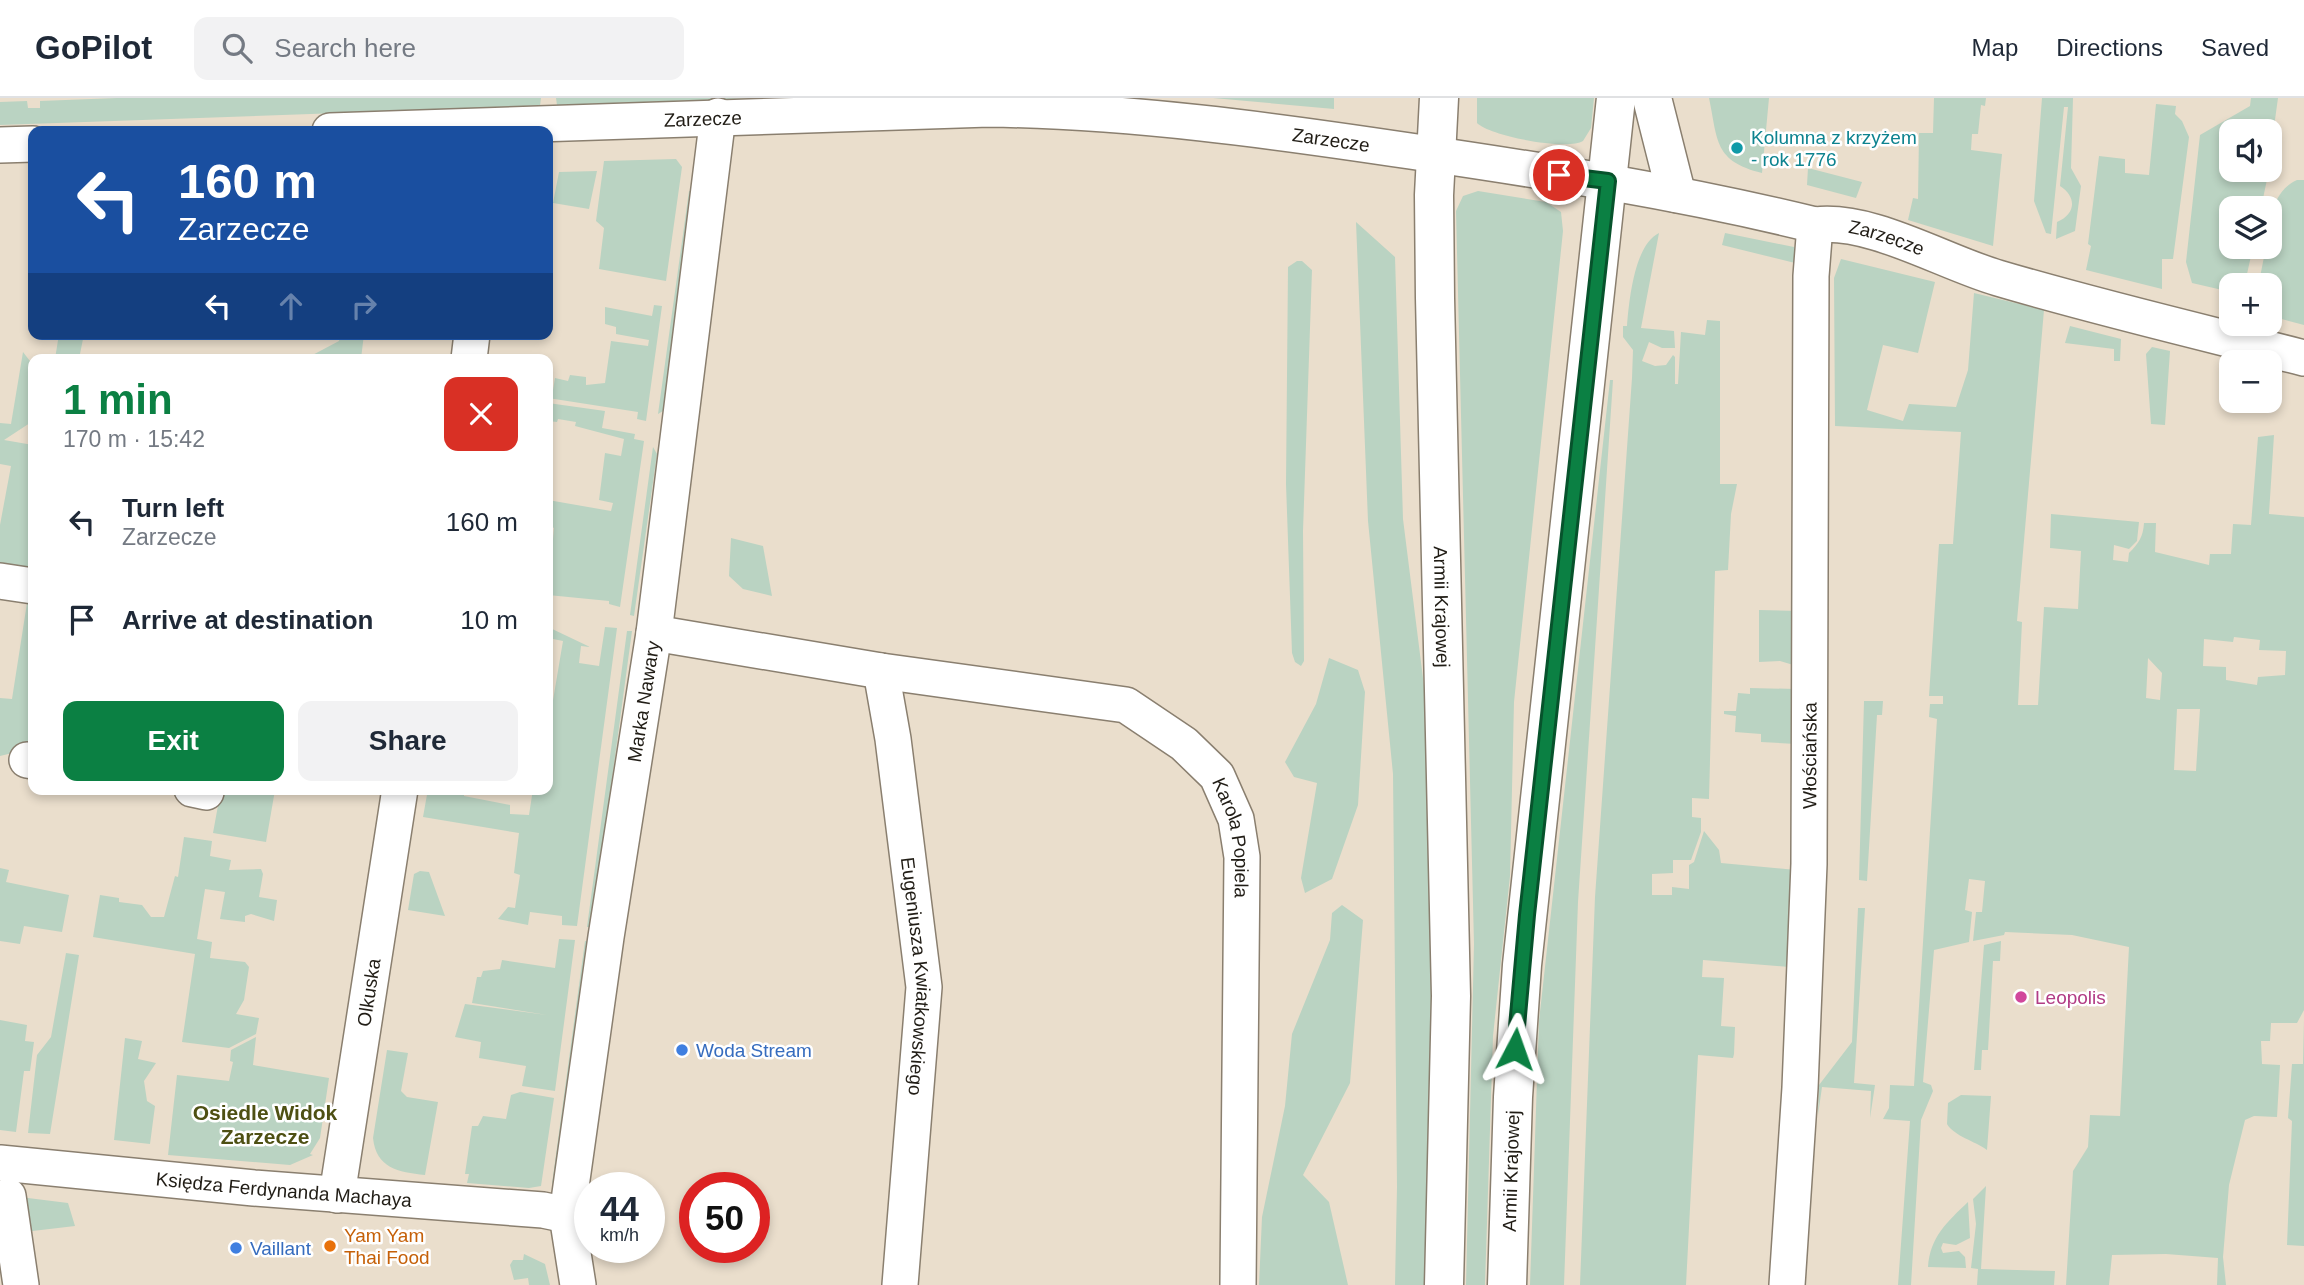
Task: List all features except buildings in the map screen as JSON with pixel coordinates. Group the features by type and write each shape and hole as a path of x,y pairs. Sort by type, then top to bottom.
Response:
{"main road":[{"name":"Armii Krajowej","path":"1438,98 1435,154 1451,971 1444,1285"},
{"name":"Armii Krajowej","path":"1507,1285 1513,1097 1521,977 1616,98"},
{"path":"1652,98 1676,193"}],"street":[{"name":"Zarzecze","path":"540,126 718,116 989,109 1074,104 1306,135 1608,181 1676,193 1815,225 1832,223 1863,228 2000,279 2304,358"},
{"name":"Marka Nawary","path":"578,1285 567,1215 606,937 654,633 718,116"},
{"path":"0,145 28,144"},
{"name":"Włościańska","path":"1787,1285 1800,1088 1809,864 1811,276 1815,225"},
{"path":"0,581 28,585"},
{"name":"Karola Popiela","path":"654,633 881,671 1126,705 1184,744 1217,776 1236,819 1241,857 1238,1285"},
{"name":"Eugeniusza Kwiatkowskiego","path":"881,671 893,739 924,987 900,1285"},
{"name":"Olkuska","path":"337,1195 399,795"},
{"path":"4,1179 20,1285"},
{"name":"Księdza Ferdynanda Machaya","path":"4,1179 337,1195 543,1210 567,1215"}],"green space":[{"path":"117,98 541,98 540,106 0,125 0,102 27,101 28,108 40,108 40,101"},
{"path":"556,98 759,98 557,105"},
{"path":"1213,98 1334,98 1334,109"},
{"path":"1477,98 1594,98 1591,128 1583,141 1574,144 1546,143 1512,137 1477,123"},
{"path":"1709,98 1769,98 1762,173 1735,162 1721,147"},
{"path":"1934,98 1986,98 1985,106 1981,105 1978,134 1972,134 1971,150 2002,154 1993,246 1908,220 1913,198 1918,199 1919,133 1933,133"},
{"path":"2042,98 2073,98 2071,168 2081,186 2075,231 2056,239 2057,222 2068,215 2072,205 2066,190 2060,186 2068,107 2064,107 2051,234 2046,233 2034,201"},
{"path":"2251,98 2278,98 2275,119 2228,119 2250,106"},
{"path":"2156,104 2176,106 2175,114 2182,121 2189,137 2173,259 2162,259 2162,289 2086,270 2091,246 2088,244 2099,156 2125,159 2125,173 2149,175"},
{"path":"2219,124 2219,182 2266,182 2264,196 2219,196 2219,259 2250,259 2247,273 2219,273 2219,289 2192,283 2186,262 2200,135"},
{"path":"676,159 682,167 666,281 599,269 604,228 596,221 604,161"},
{"path":"1808,168 1862,182 1856,198 1807,185"},
{"path":"597,171 589,209 553,203 559,172"},
{"path":"2304,180 2304,325 2282,319 2282,273 2261,273 2264,259 2282,259 2282,196 2280,196 2288,185"},
{"path":"689,191 694,192 663,411 658,414"},
{"path":"1478,191 1546,202 1561,212 1563,231 1514,702 1510,876 1493,1036 1485,1285 1466,1285 1474,944 1456,211 1463,196"},
{"path":"1356,222 1395,257 1403,519 1427,710 1432,1057 1425,1285 1395,1285 1397,1187 1393,774 1368,521"},
{"path":"1659,233 1641,328 1674,331 1675,348 1662,348 1649,342 1642,361 1655,366 1666,365 1673,355 1675,384 1678,384 1681,332 1705,335 1707,320 1720,321 1720,484 1737,484 1731,514 1728,570 1715,571 1709,799 1692,798 1692,817 1701,818 1701,832 1691,860 1673,860 1673,873 1652,874 1652,895 1672,895 1672,887 1689,889 1689,865 1694,862 1704,831 1719,850 1721,863 1796,870 1789,967 1703,960 1702,977 1724,978 1721,1026 1735,1027 1734,1054 1733,1058 1698,1055 1686,1285 1580,1285 1595,897 1632,378 1633,350 1623,337 1623,326 1627,326 1631,289 1638,261 1651,239"},
{"path":"1725,233 1794,247 1799,264 1722,245"},
{"path":"1841,259 1935,282 1918,353 1883,345 1867,410 1903,421 1909,404 1956,407 1968,370 1974,293 2044,310 2017,621 2022,622 2018,705 2038,705 2044,607 2078,609 2081,551 2050,548 2051,514 2139,522 2137,541 2129,549 2114,545 2113,560 2128,562 2129,553 2138,543 2144,523 2156,523 2155,552 2209,565 2210,554 2231,554 2233,524 2251,525 2258,437 2274,435 2269,514 2304,517 2304,1010 2297,1023 2271,1023 2270,1041 2261,1041 2262,1064 2280,1065 2277,1117 2254,1116 2245,1120 2229,1185 2223,1257 2226,1285 2217,1285 2218,1258 2166,1254 2112,1255 2109,1285 2066,1285 2073,1171 2088,1147 2090,1115 2120,1116 2129,947 2072,935 2005,932 2004,935 1973,941 1976,912 1982,912 1985,881 1969,879 1965,910 1972,912 1969,942 1934,950 1923,1082 1931,1085 1933,1091 1921,1120 1911,1285 1898,1285 1910,1121 1883,1119 1889,1108 1890,1085 1914,1086 1937,719 1929,717 1930,704 1943,704 1943,696 1929,696 1939,544 1953,544 1961,432 1835,426 1834,278","holes":["2234,637 2260,640 2259,650 2286,651 2285,675 2258,677 2257,685 2226,680 2226,667 2203,666 2204,639 2233,642","2148,658 2162,673 2160,700 2146,698","2177,709 2200,709 2196,771 2174,770"]},
{"path":"1302,261 1312,270 1303,531 1304,661 1301,666 1295,662 1292,653 1286,484 1288,267"},
{"path":"654,305 662,306 646,421 637,419 638,412 553,399 555,378 568,381 570,375 586,377 586,385 605,383 611,341 648,346 649,340 616,334 616,327 605,324 605,307 652,316"},
{"path":"2070,326 2121,339 2120,361 2114,361 2114,349 2065,343"},
{"path":"58,340 83,340 80,354 56,354"},
{"path":"363,340 362,354 314,354 339,341"},
{"path":"2152,347 2170,351 2165,425 2151,424 2146,354"},
{"path":"23,352 28,358 28,424 4,440 28,444 28,574 0,570 0,525 11,466 0,464 0,423 11,424"},
{"path":"1610,380 1613,380 1578,902 1564,1285 1530,1285 1539,1021"},
{"path":"553,404 605,411 602,428 635,434 634,439 644,441 620,607 609,604 609,601 553,595 553,501 611,511 613,503 599,500 605,453 621,456 624,439 575,426 576,422 558,419 557,422 553,422"},
{"path":"653,447 657,454 634,616 630,615"},
{"path":"731,538 763,546 772,596 743,589 729,576"},
{"path":"27,603 28,749 0,756 0,698 12,699"},
{"path":"1759,610 1800,611 1800,667 1780,661 1759,662"},
{"path":"605,627 617,628 577,926 562,925 562,916 530,912 528,925 498,919 508,907 515,908 520,875 514,873 519,833 423,817 427,795 464,795 510,805 510,814 529,815 532,795 553,795 553,700 563,641 553,639 553,629 590,647 581,646 579,663 599,666"},
{"path":"627,631 632,631 592,927 587,927"},
{"path":"1329,658 1358,670 1365,692 1358,805 1332,879 1305,893 1301,878 1317,783 1294,777 1285,762 1316,704"},
{"path":"1750,688 1796,689 1796,744 1761,742 1761,734 1735,732 1736,716 1724,714 1724,711 1736,711 1738,693 1750,694"},
{"path":"1864,701 1883,701 1882,715 1877,715 1867,881 1859,880"},
{"path":"220,795 274,795 266,842 213,833"},
{"path":"184,837 212,841 210,856 231,860 229,870 261,869 263,874 259,897 277,900 274,921 251,914 245,916 245,922 220,919 225,892 205,889 197,939 212,942 210,958 245,962 249,967 244,1000 236,1014 259,1018 256,1034 229,1048 182,1042 195,954 93,937 100,895 119,898 119,902 142,905 151,917 164,917 175,876 178,877"},
{"path":"0,868 9,870 6,882 69,895 62,932 24,926 20,944 0,941"},
{"path":"420,871 429,872 445,916 408,910 414,874"},
{"path":"1342,905 1363,920 1350,1083 1303,1175 1329,1202 1348,1285 1259,1285 1262,1217 1285,1106 1292,1034 1330,940 1332,913"},
{"path":"1858,908 1865,908 1854,1083 1875,1085 1870,1118 1871,1091 1822,1087 1818,1115 1819,1085 1852,1042"},
{"path":"559,939 575,940 555,1091 522,1086 526,1066 479,1058 481,1042 455,1037 465,1004 547,1015 472,1003 477,977 481,977 483,971 500,969 502,960 555,968"},
{"path":"585,941 590,942 557,1175 552,1184"},
{"path":"2001,941 2000,961 1993,961 1988,1050 1982,1050 1981,1070 1974,1070 1984,945"},
{"path":"66,953 79,955 50,1134 28,1133 37,1055 51,1037"},
{"path":"0,1020 27,1025 25,1041 34,1042 30,1071 24,1071 16,1132 0,1130"},
{"path":"2304,1020 2304,1246 2287,1245 2292,1121 2288,1118 2292,1064 2303,1064"},
{"path":"256,1037 253,1065 329,1078 320,1138 310,1154 313,1155 290,1165 168,1155 177,1075 229,1081 233,1062 230,1061 231,1050"},
{"path":"125,1038 142,1041 138,1059 156,1063 144,1081 147,1101 155,1106 150,1144 114,1140"},
{"path":"387,1050 408,1053 401,1091 407,1097 438,1102 425,1175 390,1167 375,1148 373,1138"},
{"path":"520,1092 554,1098 541,1186 529,1188 467,1183 469,1174 465,1174 472,1126 478,1126 483,1116 506,1119 511,1095"},
{"path":"1961,1095 1991,1096 1987,1150 1955,1132 1947,1124 1948,1103"},
{"path":"1986,1186 1981,1269 2055,1271 2054,1285 1977,1285 1978,1269 1971,1268 1976,1224 1973,1199"},
{"path":"20,1197 68,1203 75,1226 24,1232"},
{"path":"1968,1202 1970,1238 1956,1245 1943,1243 1941,1248 1943,1253 1959,1251 1965,1257 1966,1268 1928,1267 1936,1239 1947,1223"},
{"path":"524,1254 545,1264 550,1285 529,1285 528,1278 514,1280 510,1265 513,1260 523,1260"}],"place":[{"name":"Kolumna z krzyżem - rok 1776","path":"1737,148"},
{"name":"Leopolis","path":"2021,997"},
{"name":"Woda Stream","path":"682,1050"},
{"name":"Yam Yam Thai Food","path":"330,1246"},
{"name":"Vaillant","path":"236,1248"}],"district":[{"name":"Osiedle Widok Zarzecze","path":"265,1125"}],"route":[{"path":"1515,1049 1527,915 1608,181 1559,175"}]}
